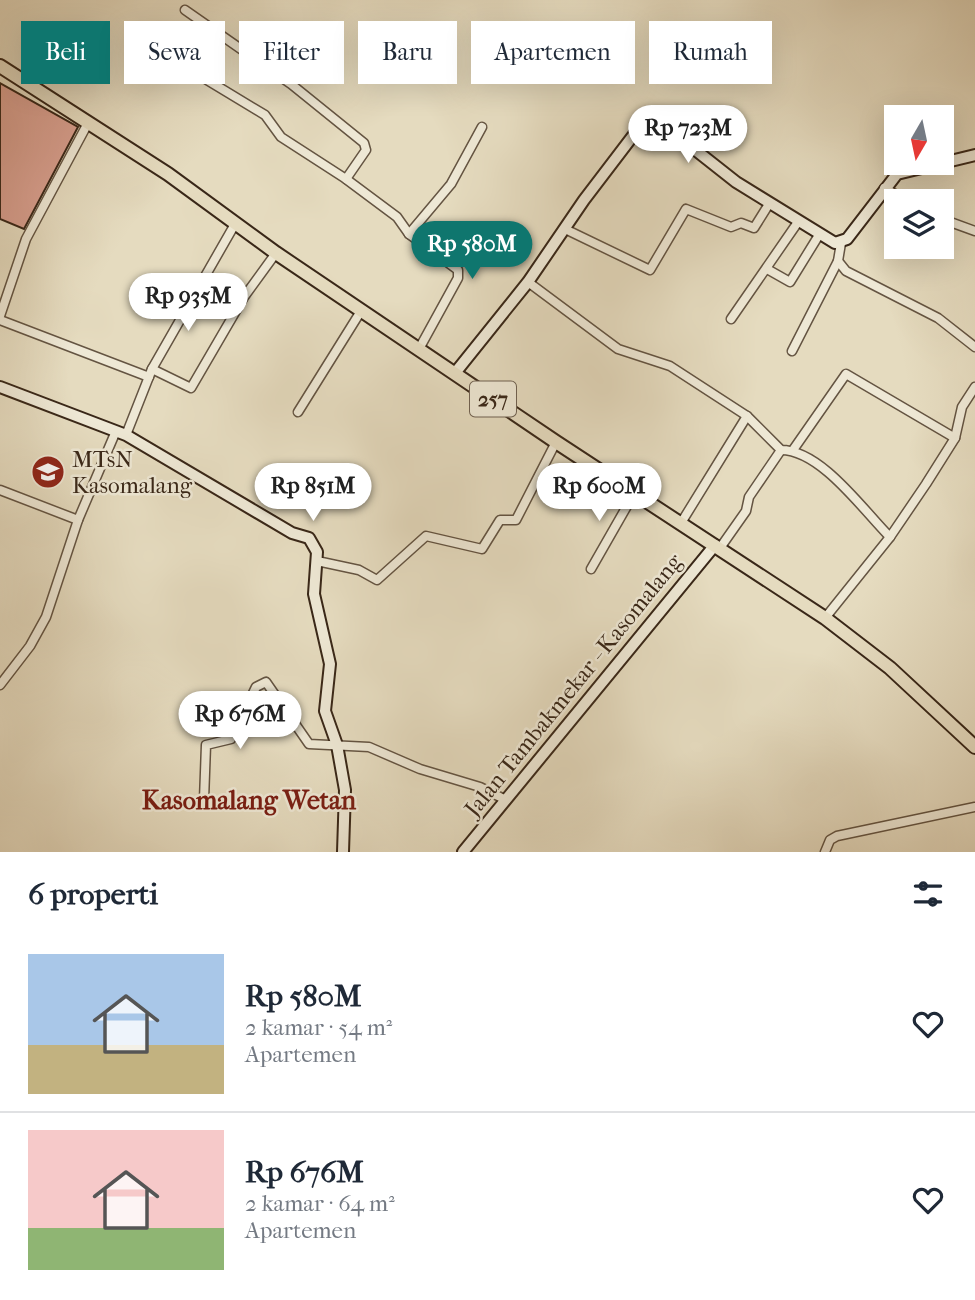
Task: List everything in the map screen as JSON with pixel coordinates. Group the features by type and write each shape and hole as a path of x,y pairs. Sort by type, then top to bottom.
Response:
{"main road":[{"name":"257","path":"0,66 168,174 361,311 825,618 890,668 975,747"}],"street":[{"path":"184,10 282,78 364,143 366,150 346,179"},
{"path":"213,84 265,116 281,137 346,179 397,217 409,234 459,273 419,349"},
{"path":"455,373 528,282 640,124 649,119 660,121 715,167 769,204 830,242 841,243"},
{"path":"88,122 29,232 0,318 191,388 244,297 276,253"},
{"path":"409,234 455,178 482,127"},
{"path":"792,351 838,261 841,243 884,188 904,172 975,155"},
{"path":"565,229 650,270 687,209 731,227 741,223 753,228 769,204"},
{"path":"731,319 798,222"},
{"path":"954,223 975,231"},
{"path":"0,685 30,646 46,617 78,520 150,373 235,224"},
{"path":"767,270 790,282 819,235"},
{"path":"838,261 855,278 938,318 975,347"},
{"path":"528,282 618,349 670,366 747,416 768,440 781,450 793,450 823,467 890,537"},
{"path":"298,412 361,311"},
{"path":"793,450 846,374 955,438"},
{"path":"0,387 121,433 292,533 309,538 314,544 317,561 313,594 330,664 325,711 337,745 345,790 343,852"},
{"path":"825,618 890,537 955,438 962,407 975,387"},
{"path":"681,523 747,416"},
{"path":"317,561 359,570 377,580 426,536 482,549 500,520 516,520 556,442"},
{"path":"718,546 746,511 749,497 781,450"},
{"path":"0,490 78,520"},
{"path":"591,569 635,492"},
{"name":"Jalan Tambakmekar - Kasomalang","path":"463,852 718,546"},
{"path":"204,800 206,745 231,739 256,687 266,682 309,744 383,752 401,762 480,787 506,800"},
{"path":"825,852 830,840 837,836 975,807"}],"building":[{"path":"0,83 78,127 24,229 0,219"}],"place":[{"name":"MTsN Kasomalang","path":"48,472"}],"district":[{"name":"Kasomalang Wetan","path":"249,800"}]}
